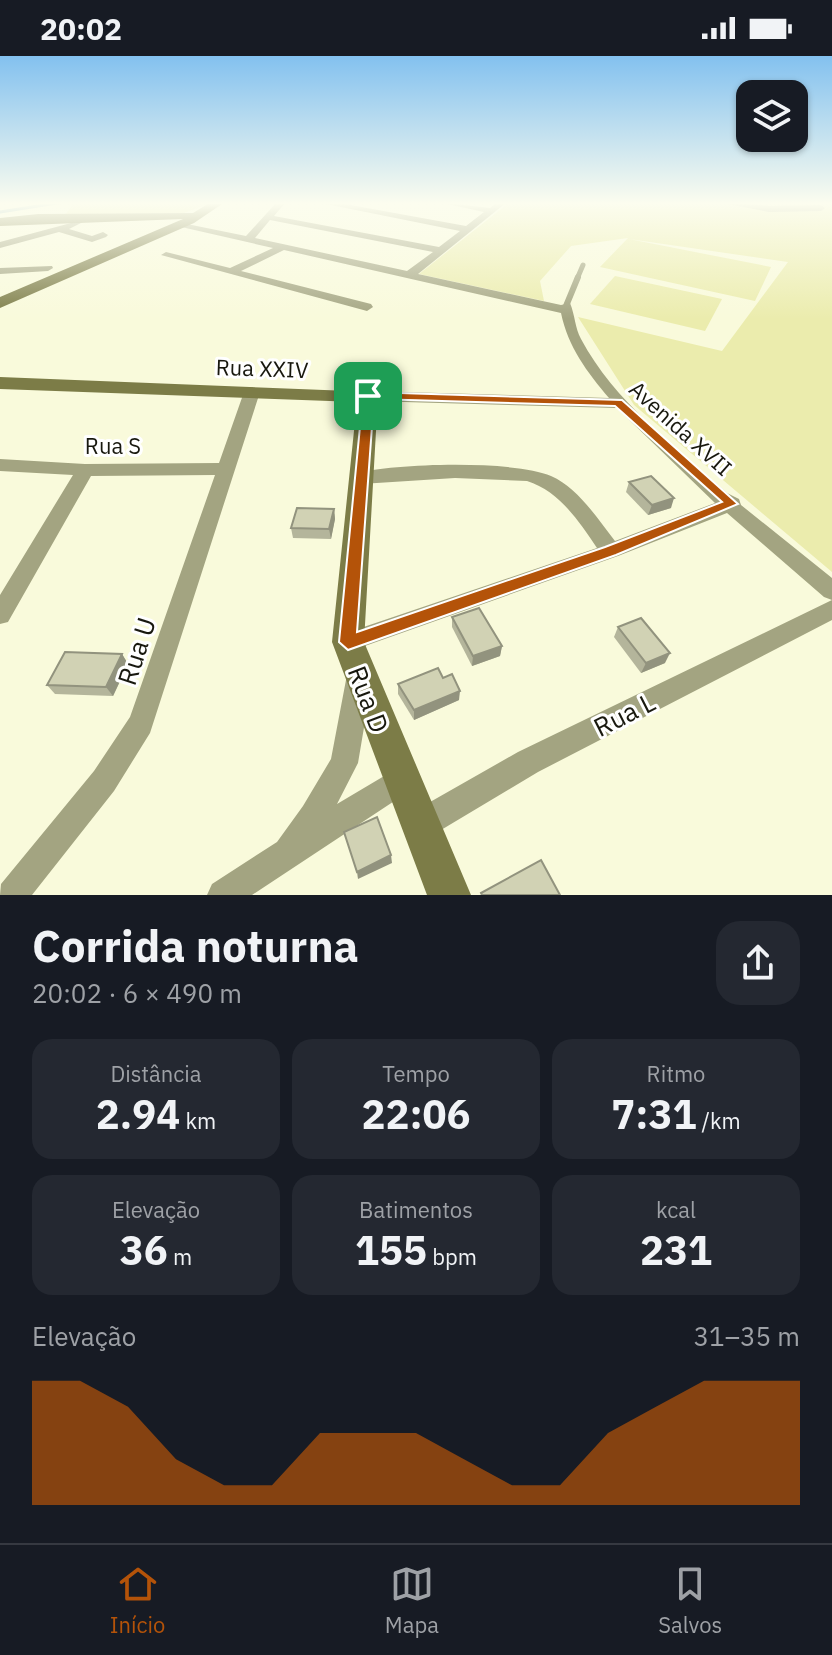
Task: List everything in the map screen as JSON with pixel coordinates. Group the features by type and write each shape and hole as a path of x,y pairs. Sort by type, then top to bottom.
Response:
{"street":[{"path":"0,303 141,241"},
{"path":"252,241 566,308"},
{"path":"392,241 443,251"},
{"path":"411,274 453,241"},
{"path":"233,271 280,248"},
{"path":"166,255 367,307"},
{"path":"0,271 48,268"},
{"name":"Avenida XVII","path":"566,308 565,323 586,363 618,403 832,591"},
{"name":"Rua XXIV","path":"0,383 618,403"},
{"name":"Rua U","path":"12,895 104,781 141,724 252,392"},
{"name":"Rua D","path":"368,396 348,642 360,679 449,895"},
{"name":"Rua S","path":"0,465 85,470 225,469"},
{"path":"0,615 85,470"},
{"path":"361,478 436,472 526,475 544,480 564,495 611,551"},
{"path":"348,642 611,551 732,504"},
{"name":"Rua L","path":"420,825 528,762 832,609"},
{"path":"279,859 314,817 344,763 360,679"},
{"path":"223,895 401,780"}],"lane":[{"path":"566,308 583,265"}],"green space":[{"path":"461,241 606,241 571,246 540,281 544,301 419,274"},
{"path":"625,241 640,241 771,267 755,301 600,267"},
{"path":"644,241 832,241 832,572 634,405 578,317 722,351 788,262"},
{"path":"615,276 722,299 705,331 590,304"}],"building":[{"path":"651,476 674,498 652,505 629,482"},
{"path":"297,508 334,509 329,529 291,528"},
{"path":"479,608 502,646 473,656 452,617"},
{"path":"641,618 670,653 646,663 618,627"},
{"path":"65,652 122,654 106,687 47,685"},
{"path":"438,668 443,678 452,674 460,691 414,710 398,684"},
{"path":"377,817 391,855 357,872 344,832"},
{"path":"541,860 560,895 482,895 481,893"}],"route":[{"path":"368,396 618,403 732,504 611,551 348,642 368,396"}]}
